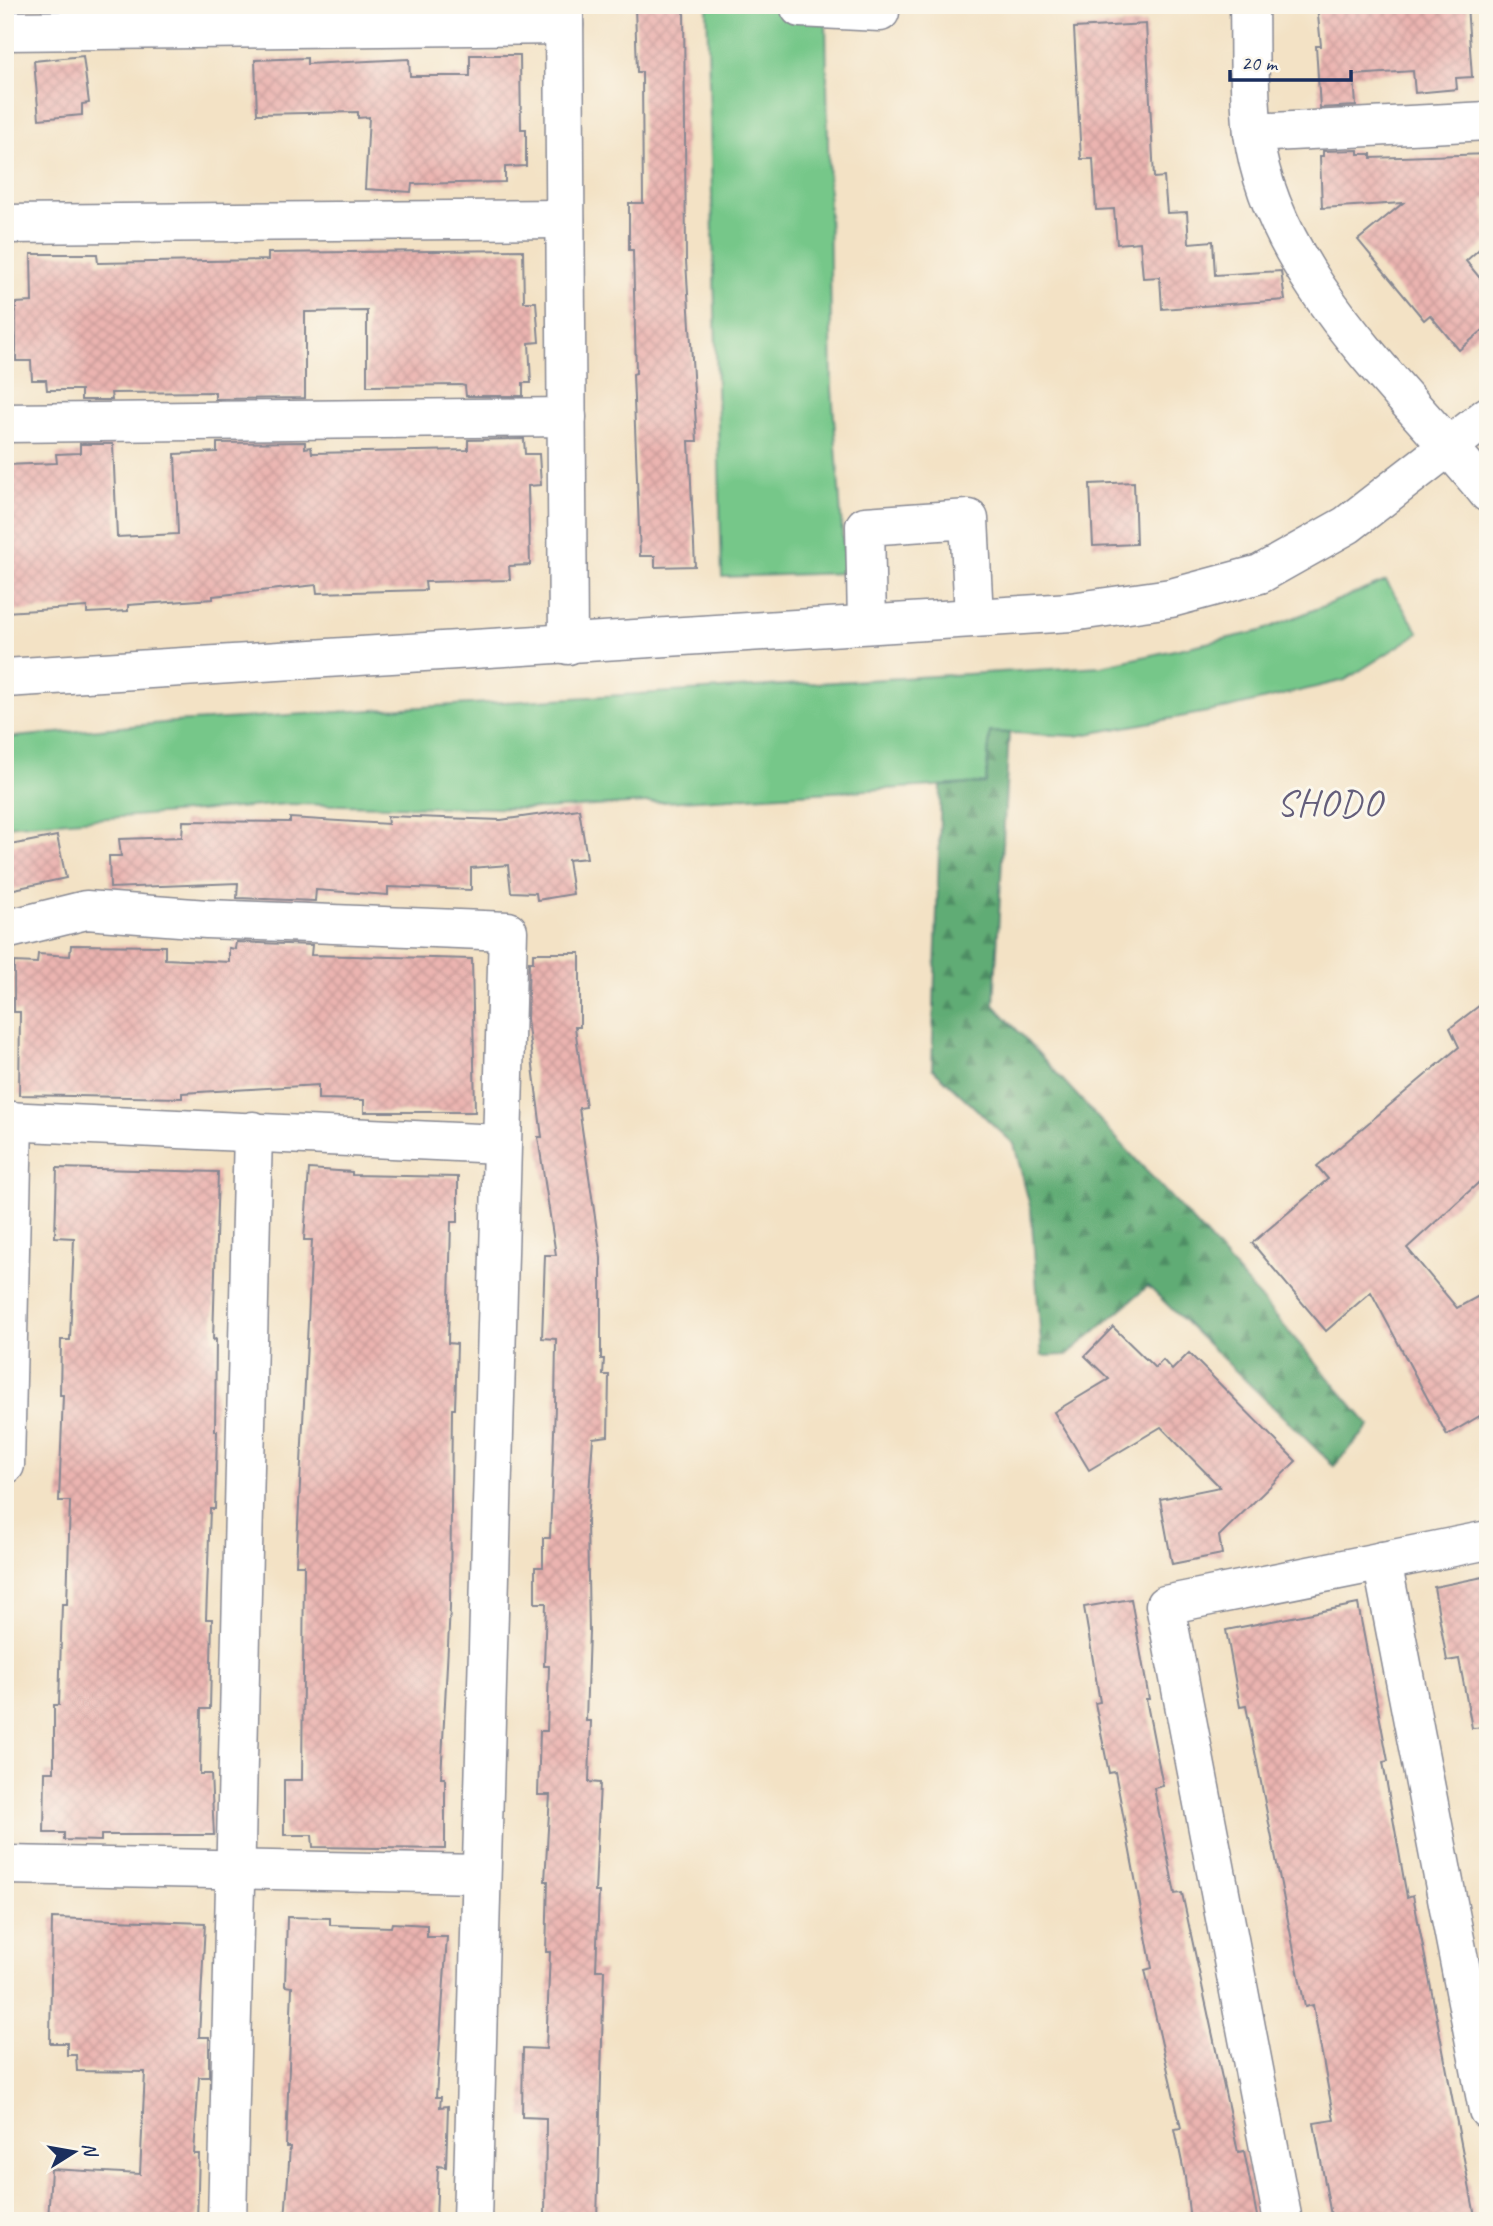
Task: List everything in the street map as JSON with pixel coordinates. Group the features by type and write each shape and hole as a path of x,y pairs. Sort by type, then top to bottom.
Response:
{"street":[{"path":"800,5 800,8 880,12"},
{"path":"1249,5 1253,134 1267,190 1292,253 1334,314 1488,493"},
{"path":"5,31 564,15 568,645"},
{"path":"1253,134 1488,121"},
{"path":"5,224 565,219"},
{"path":"5,678 1071,612 1171,598 1260,574 1347,525 1488,416"},
{"path":"5,423 567,417"},
{"path":"867,623 866,526 969,519 975,617"},
{"path":"5,930 86,910 220,919 508,931 472,2221"},
{"path":"5,1465 9,1121 500,1144"},
{"path":"227,2221 233,1869 253,1131"},
{"path":"1283,2221 1165,1605 1488,1539"},
{"path":"1382,1561 1488,2110"},
{"path":"5,1865 481,1874"}],"green space":[{"path":"707,5 791,5 826,19 832,389 845,573 722,577"},
{"path":"1386,581 1419,633 1345,680 1229,708 1076,736 990,732 986,783 543,809 288,804 5,826 5,738 174,722 1101,666 1261,631"},
{"path":"990,732 1009,733 994,1005 1208,1238 1370,1426 1334,1466 1148,1286 1067,1355 1042,1356 1031,1210 1014,1144 932,1068 941,786 986,783"}],"building":[{"path":"635,5 684,5 686,261 697,441 689,441 695,566 655,567 655,556 640,556 633,374 636,373 633,250 629,250 629,203 643,203 642,72 637,72"},
{"path":"1317,5 1467,5 1472,77 1456,78 1457,89 1415,93 1413,71 1354,75 1356,106 1320,108 1316,46 1321,46"},
{"path":"1146,24 1154,178 1164,177 1167,213 1187,212 1189,243 1213,241 1215,275 1281,271 1285,300 1162,309 1160,277 1143,278 1140,242 1117,244 1114,209 1096,210 1093,159 1081,159 1074,28"},
{"path":"470,55 520,55 521,129 526,129 526,166 505,167 505,182 412,184 411,192 365,189 369,117 358,118 358,112 257,114 255,60 307,58 307,64 409,59 410,76 470,76"},
{"path":"83,56 89,103 82,104 82,115 39,119 34,61"},
{"path":"1358,150 1358,154 1371,154 1371,158 1488,154 1488,199 1484,199 1487,242 1466,261 1488,288 1488,326 1459,350 1430,315 1424,320 1358,240 1403,203 1322,208 1320,156 1323,156 1323,151"},
{"path":"523,250 524,302 536,302 539,342 529,343 531,383 523,383 523,396 466,396 465,386 461,385 367,386 367,311 305,312 305,398 215,399 215,392 111,393 112,400 81,400 81,390 47,390 46,380 32,380 31,361 16,361 16,303 32,302 31,254 97,254 98,263 268,260 268,253"},
{"path":"524,439 525,454 539,454 541,485 528,486 530,565 509,566 510,580 425,582 426,590 317,593 316,585 213,596 213,599 128,605 128,611 87,613 87,607 5,612 5,465 57,463 56,454 80,453 80,444 113,444 117,537 178,534 175,454 217,452 217,443 305,442 305,448 311,447 312,453 468,450 468,440"},
{"path":"1134,482 1136,544 1093,546 1090,484"},
{"path":"579,809 587,858 568,860 573,894 537,900 536,893 511,892 508,865 471,868 471,890 388,887 388,895 316,890 315,901 237,898 238,883 110,888 109,856 121,856 119,839 182,837 183,821 290,822 290,818 388,824 387,816 501,820"},
{"path":"57,836 66,878 5,891 5,846"},
{"path":"236,942 312,945 311,955 472,959 475,1112 364,1112 364,1100 318,1099 318,1085 182,1093 182,1098 19,1095 20,1012 14,1012 14,962 37,963 38,954 70,956 71,945 165,946 165,959 229,962 229,948 235,949"},
{"path":"533,953 580,953 580,1027 575,1027 586,1107 579,1108 601,1258 601,1359 604,1359 603,1375 609,1375 608,1436 593,1438 587,1521 589,1631 586,1721 591,1721 589,1782 600,1783 595,1892 599,1892 596,1970 604,1970 597,2221 545,2221 546,2118 522,2117 523,2048 546,2049 550,1952 546,1952 548,1881 545,1881 550,1795 538,1795 540,1731 547,1731 549,1666 544,1666 546,1603 535,1603 535,1567 543,1567 543,1538 550,1538 556,1339 542,1338 545,1255 556,1255 538,1137 542,1137 527,1019 529,962 533,962"},
{"path":"1488,999 1488,1174 1407,1248 1457,1308 1488,1291 1488,1411 1447,1435 1371,1292 1326,1331 1252,1243 1328,1179 1317,1166 1459,1047 1450,1028"},
{"path":"57,1168 218,1172 213,1340 216,1339 215,1509 210,1509 206,1619 212,1619 210,1709 201,1709 200,1774 211,1774 214,1835 101,1835 101,1841 64,1840 64,1833 44,1833 45,1772 54,1772 54,1705 59,1705 62,1604 67,1604 70,1501 59,1501 63,1395 60,1395 61,1340 70,1340 74,1238 55,1237"},
{"path":"309,1169 352,1172 352,1175 458,1177 458,1222 451,1222 448,1343 457,1344 455,1409 452,1409 450,1608 441,1778 445,1778 445,1849 313,1847 312,1835 284,1835 284,1780 302,1780 304,1565 296,1565 312,1240 304,1240"},
{"path":"1113,1327 1155,1368 1163,1360 1172,1370 1189,1353 1296,1461 1219,1536 1222,1554 1172,1564 1160,1499 1220,1487 1161,1427 1089,1470 1054,1412 1109,1379 1085,1356"},
{"path":"1488,1576 1488,1727 1472,1728 1459,1659 1447,1661 1434,1587"},
{"path":"1131,1599 1163,1786 1154,1788 1175,1894 1182,1893 1238,2152 1244,2151 1258,2221 1190,2221 1185,2177 1175,2129 1181,2128 1145,1970 1152,1968 1115,1772 1109,1773 1095,1703 1100,1702 1084,1607"},
{"path":"1358,1604 1388,1761 1383,1762 1407,1897 1413,1895 1476,2221 1332,2221 1314,2123 1334,2120 1313,2005 1305,2007 1246,1706 1240,1707 1226,1630"},
{"path":"287,1917 330,1918 330,1925 427,1925 427,1937 447,1937 436,2097 441,2097 440,2107 448,2106 446,2167 438,2166 436,2221 285,2221 290,2147 286,2147 292,1987 285,1986"},
{"path":"52,1918 205,1923 199,2037 209,2037 209,2077 199,2077 194,2154 199,2154 197,2221 48,2221 51,2169 140,2174 145,2072 77,2071 76,2055 67,2055 67,2043 50,2043"}],"district":[{"name":"SHODO","path":"1330,802"}]}
